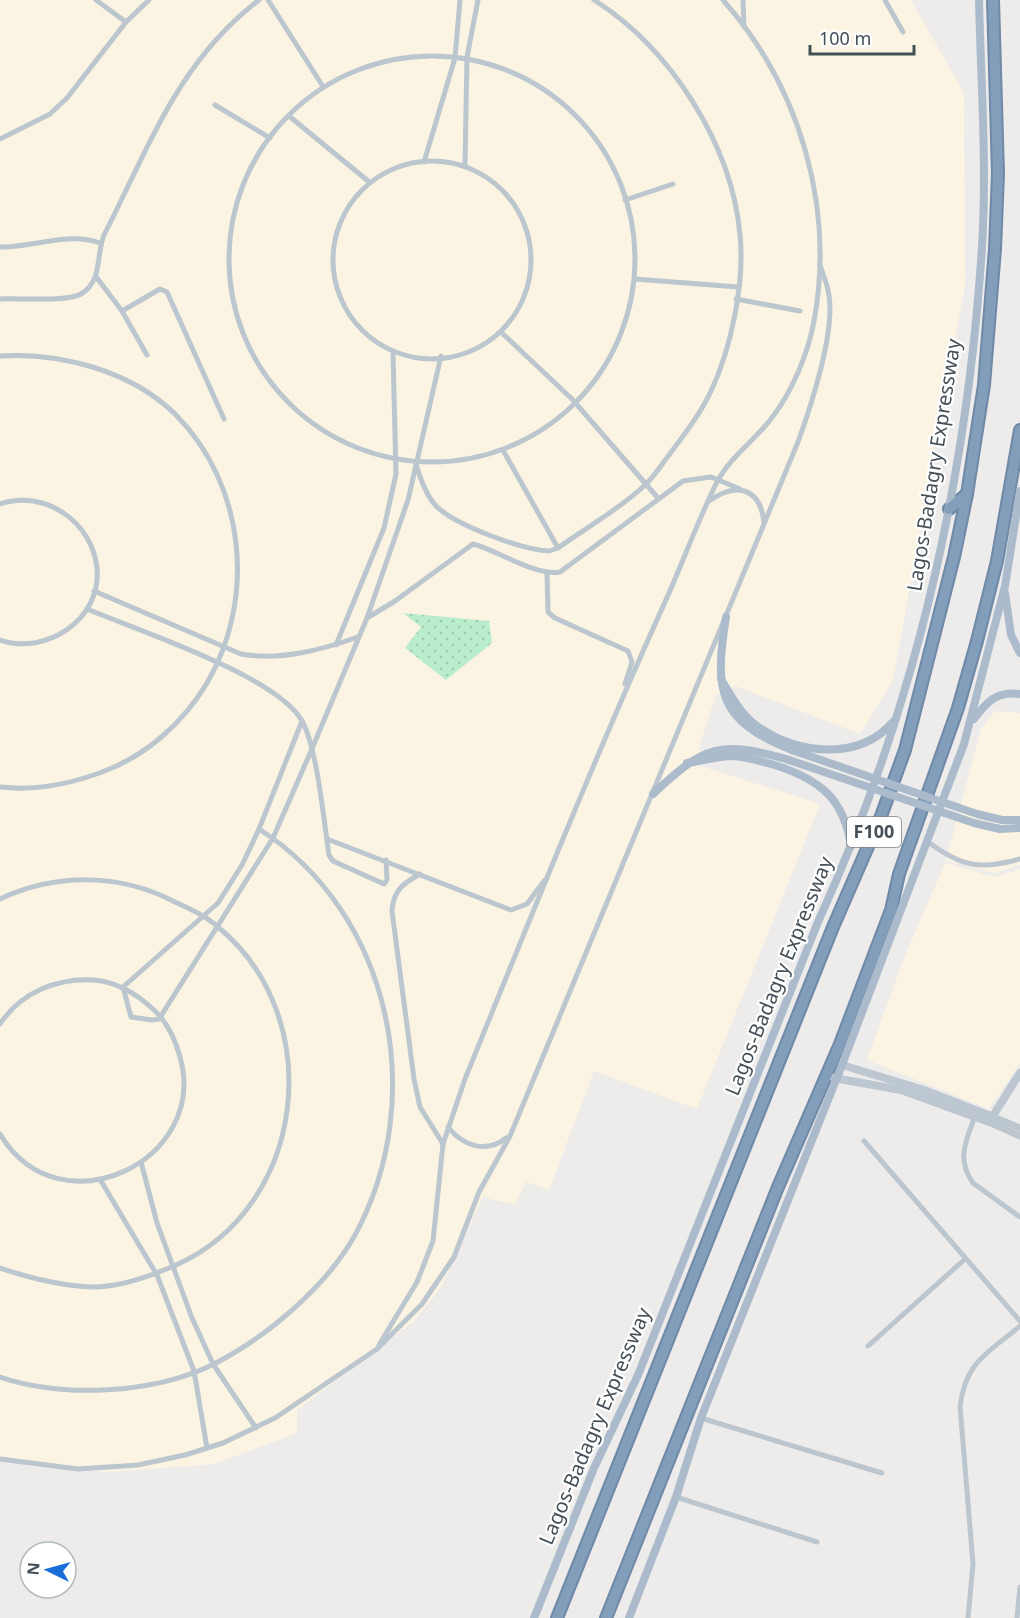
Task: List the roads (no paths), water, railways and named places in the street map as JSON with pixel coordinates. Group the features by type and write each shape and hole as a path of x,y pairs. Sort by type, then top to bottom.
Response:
{"highway":[{"name":"Lagos-Badagry Expressway","path":"556,1618 833,927 880,819 913,718 954,558 967,494 984,385 995,249 998,174 993,0"},
{"name":"F100","path":"606,1618 778,1187 840,1044 891,910 899,874 958,708 977,641 997,561 1020,430"},
{"path":"949,508 967,494"}],"main road":[{"name":"Lagos-Badagry Expressway","path":"534,1618 594,1468 638,1375 818,922 851,849 897,718 933,589 969,387 982,246 984,163 979,0"},
{"path":"629,1618 676,1497 701,1418 834,1078 842,1065 928,842 970,724 1005,586 1020,491"},
{"path":"1005,586 1009,626 1020,653"},
{"path":"726,617 720,659 721,679 730,706 742,725 767,740 792,750 977,814 1002,820 1020,820"},
{"path":"721,679 736,704 757,726 782,739 812,748 838,750 861,746 878,736 897,718"},
{"path":"970,724 989,700 1000,694 1020,694"},
{"path":"653,794 687,763 711,751 733,748 757,751 789,760 974,823 1000,829 1020,828"},
{"path":"687,763 722,757 742,757 768,763 809,779 829,794 837,804 847,824 851,849"},
{"path":"842,1065 924,1090 976,1114"},
{"path":"834,1078 901,1090 990,1119 1020,1073"}],"street":[{"path":"96,0 126,22"},
{"path":"0,140 50,114 67,98 126,22 149,0"},
{"path":"0,299 48,298 81,294 97,278 100,243 167,106 185,78 235,19 259,0"},
{"path":"268,0 322,85"},
{"path":"424,162 454,58 460,0"},
{"path":"465,165 467,57 478,0"},
{"path":"415,462 421,480 437,507 477,532 542,550 558,548 646,483 684,435 711,391 728,342 738,287 741,236 732,190 717,149 698,112 660,59 620,17 594,0"},
{"path":"377,1349 417,1282 430,1249 436,1219 442,1144 465,1079 622,697 719,479 772,418 792,383 813,323 819,264 818,207 806,152 792,109 770,66 732,9 723,0"},
{"path":"731,0 732,9"},
{"path":"743,0 744,29"},
{"path":"885,0 903,32"},
{"path":"414,57 454,58 467,57 525,78 552,96 588,128 614,170 625,200 633,238 635,279 615,345 577,405 546,429 504,452 472,459 415,462 364,451 330,435 299,412 273,385 253,353 239,318 231,281 231,243 237,206 250,170 270,138 289,116 322,85 379,63 414,57"},
{"path":"215,105 270,138"},
{"path":"289,116 368,181"},
{"path":"424,162 465,165 500,186 524,219 530,237 533,259 525,299 502,333 478,351 441,356 393,354 368,338 355,324 336,290 332,260 336,231 349,204 368,181 402,166 424,162"},
{"path":"625,200 673,184"},
{"path":"0,247 79,238 100,243"},
{"path":"0,1459 47,1466 109,1469 164,1460 207,1448 256,1428 377,1349 422,1305 454,1257 479,1192 510,1136 808,415 824,351 830,296 819,264"},
{"path":"97,278 122,311 147,355"},
{"path":"635,279 738,287"},
{"path":"122,311 160,289 167,292 224,418"},
{"path":"736,299 800,311"},
{"path":"502,333 577,405 658,498"},
{"path":"336,645 384,528 396,474 393,354"},
{"path":"0,356 39,356 72,361 102,370 157,400 176,415 194,438 224,492 234,524 238,555 238,589 225,647 197,699 174,725 152,746 121,765 59,785 16,789 0,787"},
{"path":"123,987 131,1017 152,1020 161,1016 273,838 367,618 408,500 441,356"},
{"path":"504,452 558,548"},
{"path":"367,618 394,602 473,544 487,547 548,573 565,570 683,481 702,477 719,479 750,493 760,504 764,523"},
{"path":"709,502 725,492 740,489"},
{"path":"0,504 18,500 35,501 55,507 74,519 90,542 97,568 94,591 87,609 75,623 49,640 20,645 0,640"},
{"path":"548,573 547,606 550,615 628,651 632,662 622,697"},
{"path":"94,591 241,654 262,656 300,652 336,645 358,637"},
{"path":"87,609 218,663 264,685 293,709 302,721 311,751 333,861 384,884 387,880 386,860"},
{"path":"123,987 218,903 242,865 259,829 302,721"},
{"path":"0,1377 35,1388 84,1392 135,1387 213,1364 265,1331 302,1300 321,1281 354,1236 373,1194 387,1147 393,1103 393,1058 385,1009 372,965 353,928 331,896 273,838 259,829"},
{"path":"327,839 512,910 518,910 527,904 549,873"},
{"path":"928,842 950,859 987,867 1020,859"},
{"path":"420,874 399,888 394,897 392,911 418,1098 424,1115 442,1144"},
{"path":"0,899 42,884 91,879 147,888 202,916 219,927 256,969 284,1029 289,1064 287,1116 269,1174 248,1209 211,1244 192,1258 157,1275 95,1287 32,1279 0,1268"},
{"path":"0,1024 23,999 54,983 78,979 102,981 123,987 144,1000 161,1016 176,1044 183,1065 180,1108 172,1127 163,1142 141,1162 125,1172 101,1181 73,1182 53,1177 27,1164 0,1134"},
{"path":"976,1114 962,1152 968,1176 973,1183 1020,1217"},
{"path":"990,1119 1020,1128"},
{"path":"990,1119 1020,1136"},
{"path":"448,1127 461,1140 475,1146 496,1144 510,1136"},
{"path":"864,1141 1020,1321"},
{"path":"141,1162 158,1222 192,1318 213,1364 256,1428"},
{"path":"101,1181 157,1275 194,1371 207,1448"},
{"path":"868,1346 965,1259"},
{"path":"968,1618 973,1564 960,1406 962,1389 967,1374 976,1362 1020,1326"},
{"path":"701,1418 882,1473"},
{"path":"676,1497 817,1542"},
{"path":"1017,1618 1020,1587"}]}
